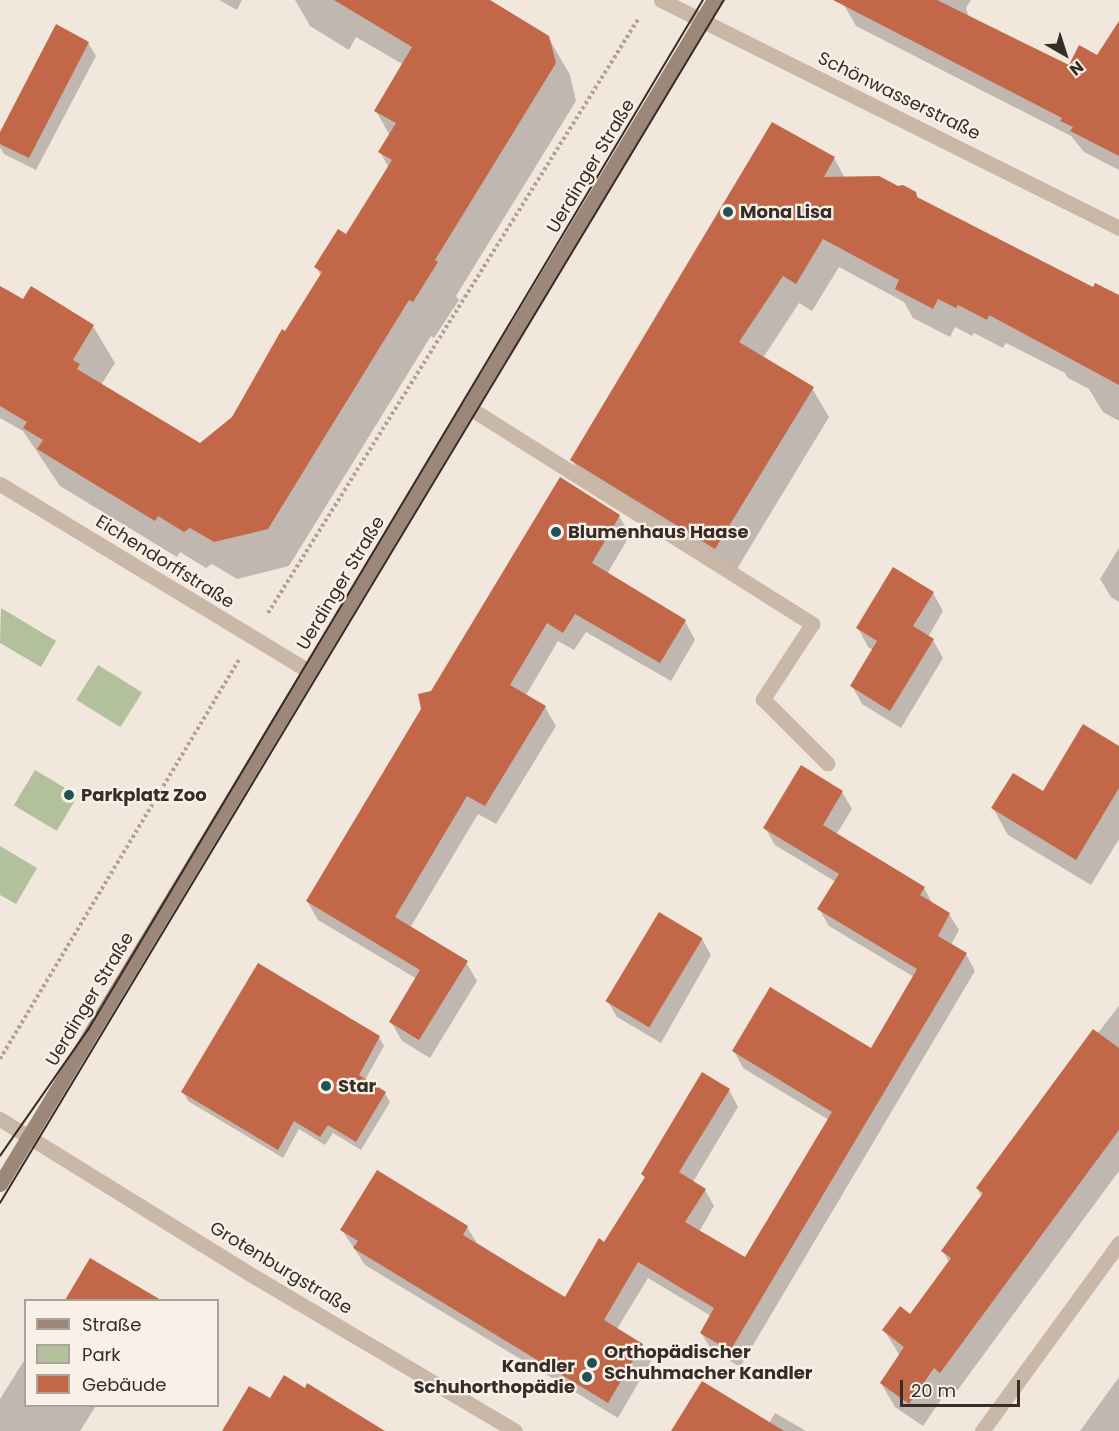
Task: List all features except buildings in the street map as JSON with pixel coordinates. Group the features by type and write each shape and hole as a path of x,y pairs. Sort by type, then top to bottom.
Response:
{"main road":[{"name":"Uerdinger Straße","path":"0,1184 714,0"}],"street":[{"name":"Schönwasserstraße","path":"661,0 1119,228"},
{"path":"468,407 812,624 763,699 826,763"},
{"name":"Eichendorffstraße","path":"0,484 252,639 310,672"},
{"name":"Grotenburgstraße","path":"0,1119 255,1277 515,1431"},
{"path":"982,1431 1119,1243"}],"path":[{"path":"0,1059 252,639 644,10"}],"green space":[{"path":"1,608 56,641 41,667 0,643"},
{"path":"98,665 142,693 120,727 76,700"},
{"path":"35,770 78,796 57,831 14,805"},
{"path":"0,846 37,868 16,904 0,895"}],"tram line":[{"path":"0,1156 88,1030 703,0"},
{"path":"0,1203 724,0"}],"place":[{"name":"Mona Lisa","path":"728,212"},
{"name":"Blumenhaus Haase","path":"556,532"},
{"name":"Parkplatz Zoo","path":"69,795"},
{"name":"Star","path":"326,1086"},
{"name":"Orthopädischer Schuhmacher Kandler","path":"592,1363"},
{"name":"Kandler Schuhorthopädie","path":"587,1377"}]}
